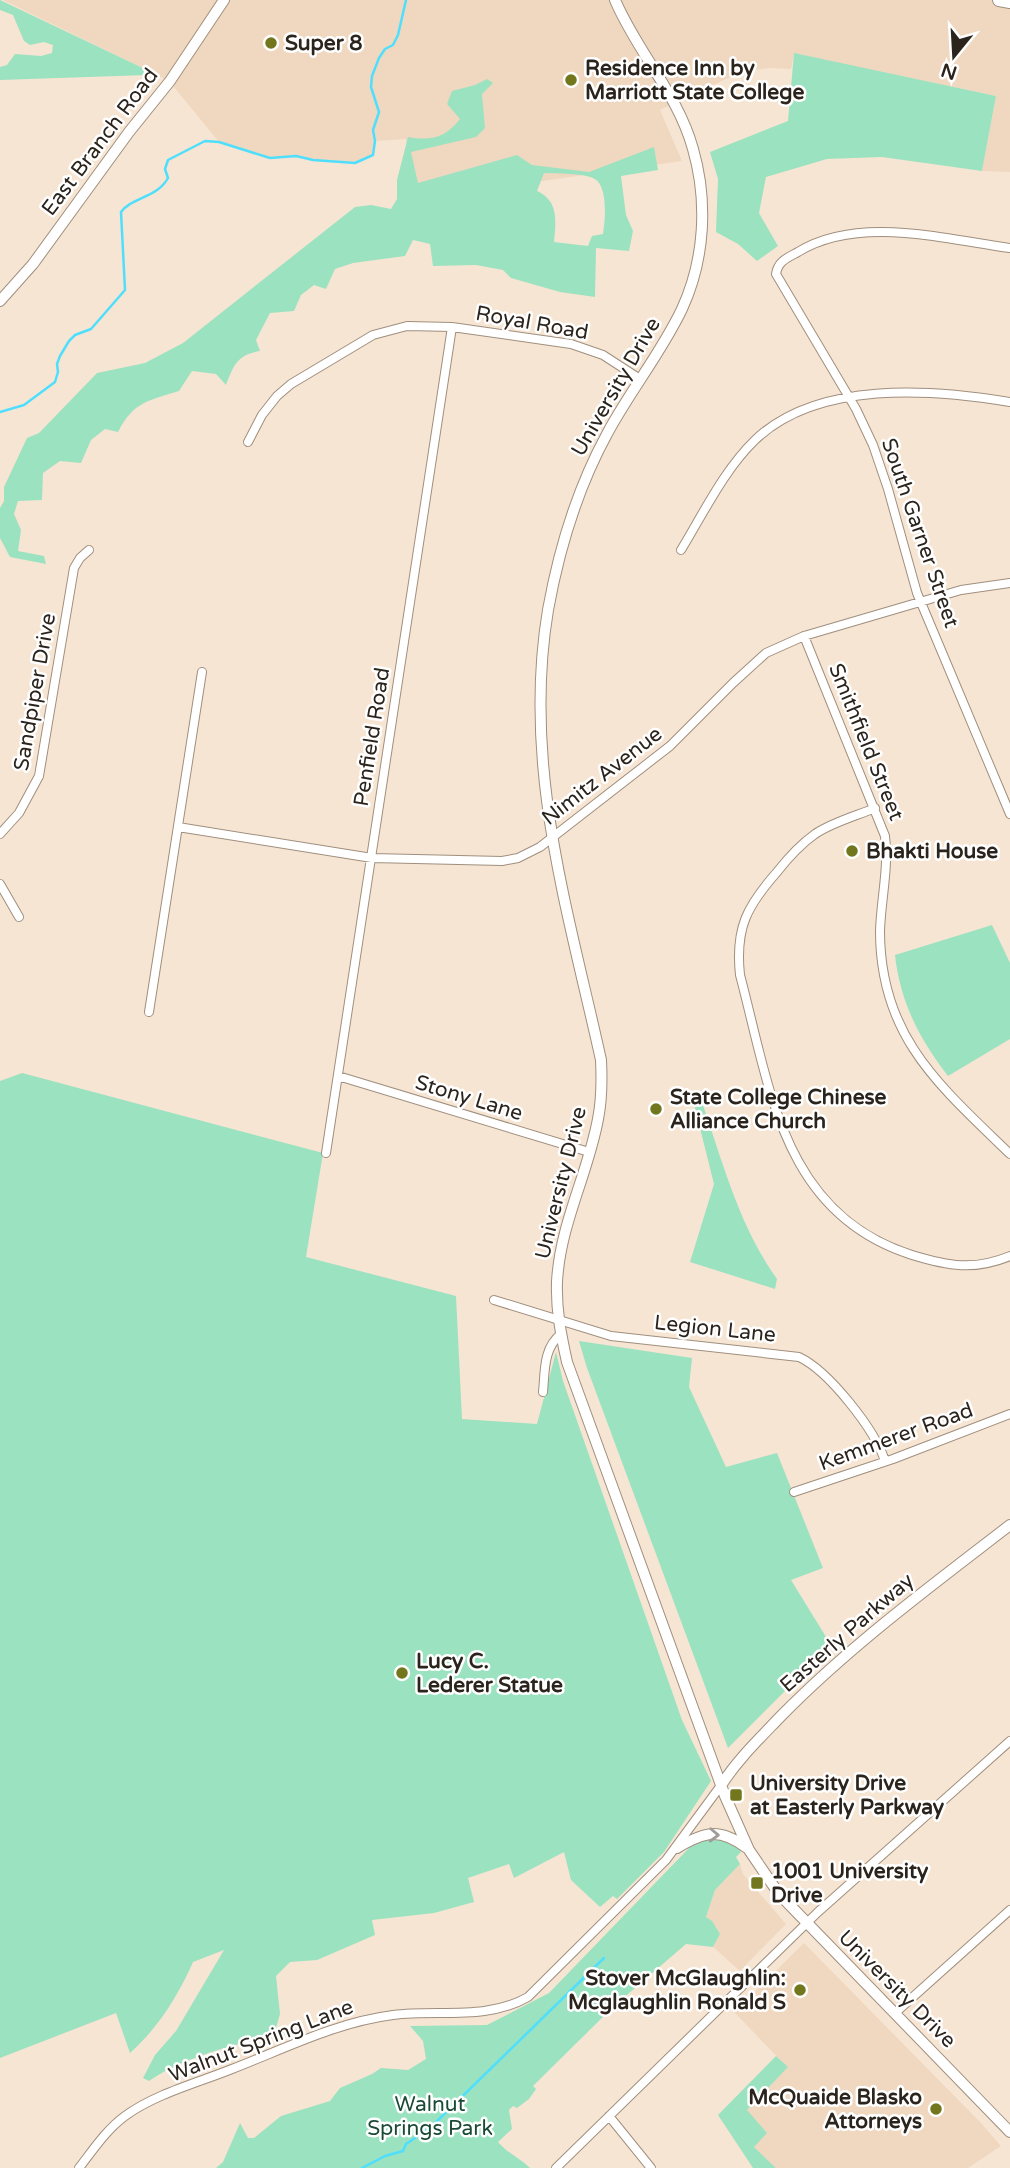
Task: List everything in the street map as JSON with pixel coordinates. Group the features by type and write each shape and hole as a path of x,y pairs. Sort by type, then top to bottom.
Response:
{"main road":[{"name":"East Branch Road","path":"0,301 33,264 129,132 170,81 224,0"},
{"name":"University Drive","path":"615,0 685,125 702,190 702,228 687,296 668,334 605,437 580,491 557,565 548,611 542,662 543,781 551,838 601,1060 602,1093 598,1120 562,1246 557,1280 558,1319 567,1362 722,1784 749,1850 779,1894 806,1924 1009,2129"},
{"path":"999,0 1010,2"},
{"name":"Easterly Parkway","path":"722,1784 731,1770 766,1732 832,1667 906,1604 1010,1525"},
{"path":"677,1848 696,1836 713,1833 729,1837 749,1850"}],"street":[{"name":"South Garner Street","path":"1010,248 884,231 854,233 806,247 782,261 776,274 849,398 878,458 922,602 1010,814"},
{"name":"Royal Road","path":"248,442 262,415 291,384 373,335 407,326 452,327 585,348 603,355 640,379"},
{"name":"Penfield Road","path":"326,1153 452,327"},
{"path":"681,550 730,470 756,439 793,414 827,402 906,392 1010,402"},
{"name":"Sandpiper Drive","path":"0,834 19,813 39,776 74,568 89,550"},
{"name":"Nimitz Avenue","path":"178,827 372,858 502,862 518,858 533,852 670,746 766,653 804,636 922,602 975,587 1010,583"},
{"name":"Smithfield Street","path":"804,636 885,836 880,931 883,964 897,1017 912,1048 932,1077 1010,1153"},
{"path":"149,1012 202,672"},
{"path":"875,808 829,827 802,846 754,898 740,932 740,975 778,1122 797,1162 825,1199 842,1216 881,1242 933,1262 964,1266 979,1266 1010,1256"},
{"path":"0,884 19,917"},
{"name":"Stony Lane","path":"338,1076 589,1152"},
{"name":"Legion Lane","path":"494,1300 611,1336 799,1357 819,1370 864,1421 877,1439 885,1461"},
{"path":"543,1392 549,1348 561,1335"},
{"name":"Kemmerer Road","path":"794,1492 1010,1414"},
{"path":"556,2168 806,1924 1010,1741"},
{"name":"Walnut Spring Lane","path":"79,2168 110,2129 140,2106 336,2029 386,2016 492,2011 520,2002 547,1980 677,1848 722,1784"},
{"path":"895,2013 1010,1910"},
{"path":"609,2116 651,2168"}],"shaded area":[{"path":"3,0 1010,0 1010,172 982,171 996,96 794,54 791,69 769,68 741,72 660,110 682,161 418,199 406,139 375,141 373,155 355,163 296,156 270,158 250,153 219,142 169,81"},
{"path":"740,1864 743,1874 786,1924 740,1971 713,1947 719,1934 706,1917 715,1890"},
{"path":"804,1943 1001,2146 968,2168 776,2168 754,2147 747,2110 787,2067 734,2012"}],"green space":[{"path":"0,0 149,71 147,75 0,80 0,67 7,65 15,54 41,56 52,53 53,45 44,42 30,45 24,41 13,15 0,10"},
{"path":"794,53 996,96 982,171 882,157 827,159 766,177 759,213 778,246 757,261 738,244 716,232 718,179 710,152 788,121"},
{"path":"487,79 493,83 482,94 485,128 476,137 411,152 418,183 517,155 532,165 589,172 654,147 658,170 621,176 626,215 633,231 629,251 596,248 595,297 560,292 511,278 503,270 476,265 433,266 430,244 413,240 405,256 353,263 335,269 326,289 314,285 301,295 294,311 270,313 256,340 260,351 246,355 237,362 226,385 216,374 192,371 179,391 143,404 130,414 118,432 105,429 91,440 81,463 60,461 43,473 42,500 18,501 14,514 21,530 18,551 44,556 46,564 10,557 0,538 0,508 4,501 4,487 27,438 39,433 97,373 145,363 183,343 355,207 371,205 391,209 397,199 397,180 408,137 437,137 449,130 460,119 447,104 452,91","holes":["544,173 589,176 602,188 605,204 603,234 592,236 588,246 554,242 553,206 537,191"]},
{"path":"992,925 1010,963 1010,1039 948,1076 913,1020 901,989 895,955"},
{"path":"22,1073 323,1153 306,1257 456,1296 462,1419 537,1424 556,1352 563,1381 682,1720 711,1781 664,1852 617,1899 613,1896 600,1907 571,1880 564,1852 514,1878 509,1864 468,1878 474,1902 434,1913 372,1920 375,1935 317,1960 290,1962 276,1976 280,2014 276,2028 284,2031 285,2036 271,2035 224,2048 178,2065 149,2081 143,2078 155,2055 176,2031 224,1950 193,1962 166,2011 150,2033 130,2053 116,2013 0,2058 0,1081"},
{"path":"698,1091 740,1212 777,1279 775,1289 690,1262 714,1184 693,1100"},
{"path":"579,1341 692,1358 689,1387 726,1467 777,1453 823,1568 791,1580 831,1645 728,1748 587,1368"},
{"name":"Walnut Springs Park","path":"717,1837 734,1843 741,1852 736,1857 740,1864 715,1890 706,1917 720,1934 713,1947 686,1944 613,2007 533,2086 536,2089 529,2099 517,2108 513,2106 509,2110 512,2129 498,2142 530,2168 216,2168 223,2162 240,2123 248,2138 254,2138 281,2116 330,2101 340,2088 381,2068 408,2070 426,2059 423,2041 410,2026 487,2025 549,1993 690,1847 702,1838"},
{"path":"776,2056 788,2067 747,2110 767,2133 754,2147 776,2168 753,2168 718,2115"}],"waterway":[{"path":"0,412 24,405 55,382 57,364 69,341 75,335 91,329 125,290 121,212 131,203 163,185 168,178 165,169 168,160 205,141 219,142 270,158 296,156 355,163 373,155 373,130 379,112 371,87 372,76 379,58 385,49 393,45 398,35 406,0"},
{"path":"362,2168 385,2156 403,2151 406,2144 430,2128 604,1958"}],"place":[{"name":"Super 8","path":"271,43"},
{"name":"Residence Inn by Marriott State College","path":"571,80"},
{"name":"Bhakti House","path":"852,851"},
{"name":"State College Chinese Alliance Church","path":"656,1109"},
{"name":"Lucy C. Lederer Statue","path":"402,1673"},
{"name":"University Drive at Easterly Parkway","path":"736,1795"},
{"name":"1001 University Drive","path":"757,1883"},
{"name":"Stover McGlaughlin: Mcglaughlin Ronald S","path":"800,1990"},
{"name":"McQuaide Blasko Attorneys","path":"936,2109"}]}
